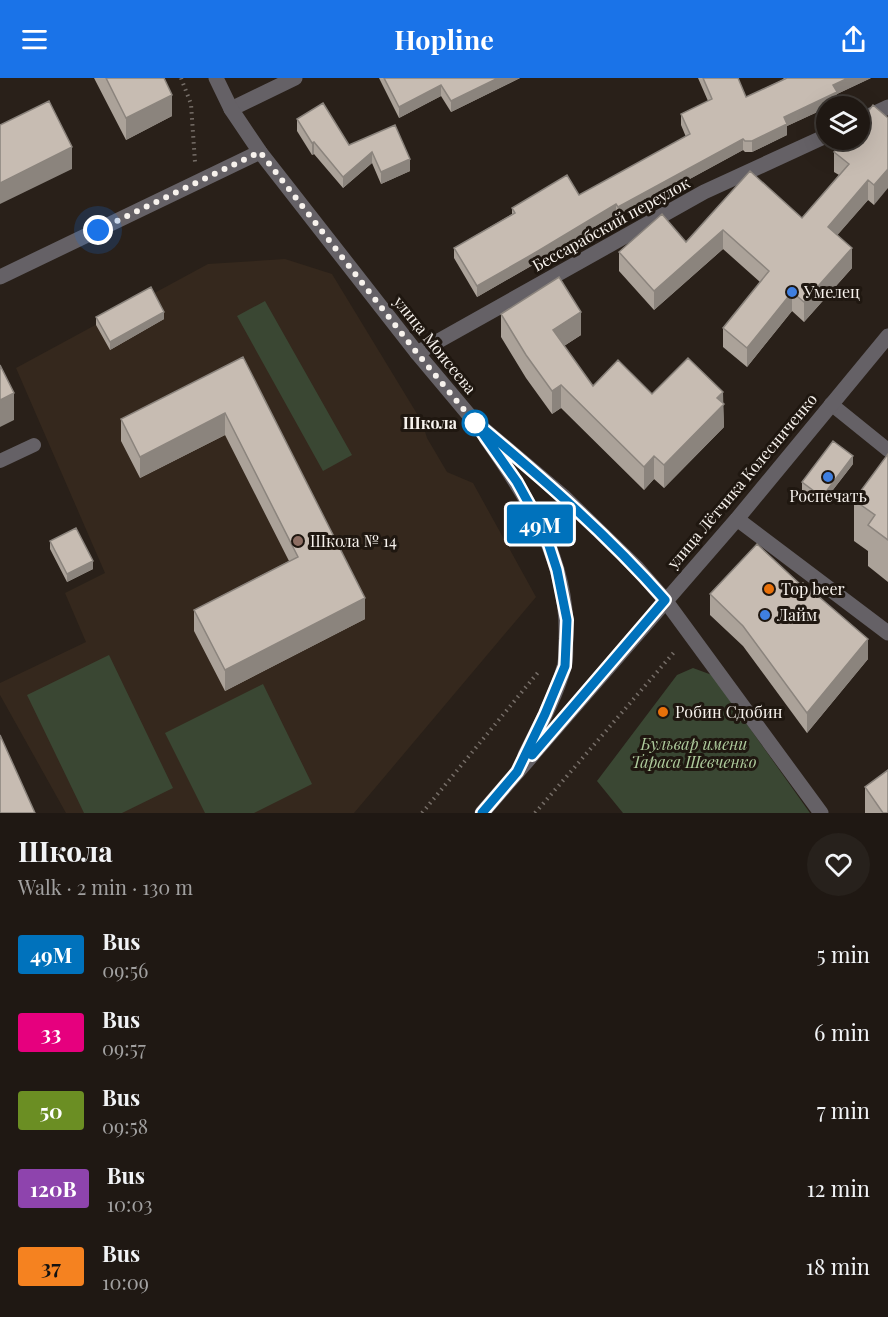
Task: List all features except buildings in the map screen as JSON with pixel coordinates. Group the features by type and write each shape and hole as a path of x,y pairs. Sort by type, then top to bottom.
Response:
{"street":[{"name":"улица Моисеева","path":"216,78 231,109 260,152 417,353 474,421 563,496 637,568 665,600 821,813"},
{"path":"231,109 295,78"},
{"path":"870,115 888,107"},
{"name":"Бессарабский переулок","path":"417,353 704,192 816,141"},
{"path":"0,277 260,152"},
{"name":"улица Лётчика Колесниченко","path":"482,813 737,519 888,336"},
{"path":"474,421 517,482 545,533 557,570 567,620 565,666 517,772"},
{"path":"737,519 888,633"}],"lane":[{"path":"831,404 888,450"},
{"path":"0,461 34,445"}],"path":[{"path":"181,78 191,104 196,183"},
{"path":"535,813 683,641"},
{"path":"422,813 543,666"}],"shaded area":[{"name":"Школа № 14","path":"285,259 332,274 422,422 427,438 447,472 473,483 536,597 354,813 66,813 0,695 0,683 86,642 65,593 105,573 16,368 208,264"}],"green space":[{"path":"265,301 352,455 323,471 237,316"},
{"path":"109,655 173,788 122,813 84,813 27,695"},
{"name":"Бульвар имени Тараса Шевченко","path":"693,668 712,675 810,813 623,813 597,781 677,675"},
{"path":"263,684 312,784 254,813 205,813 165,733"}],"bus line":[{"name":"49М","path":"482,813 517,772 545,714 565,666 567,620 557,570 545,533 517,482 474,421 563,496 637,568 665,600 532,755"}],"place":[{"name":"Умелец","path":"792,292"},
{"name":"Школа","path":"475,423"},
{"name":"Роспечать","path":"828,477"},
{"name":"Школа № 14","path":"298,541"},
{"name":"Top beer","path":"769,589"},
{"name":"Лайм","path":"765,615"},
{"name":"Робин Сдобин","path":"663,712"}],"route":[{"path":"98,230 260,152 417,353 475,423"}]}
